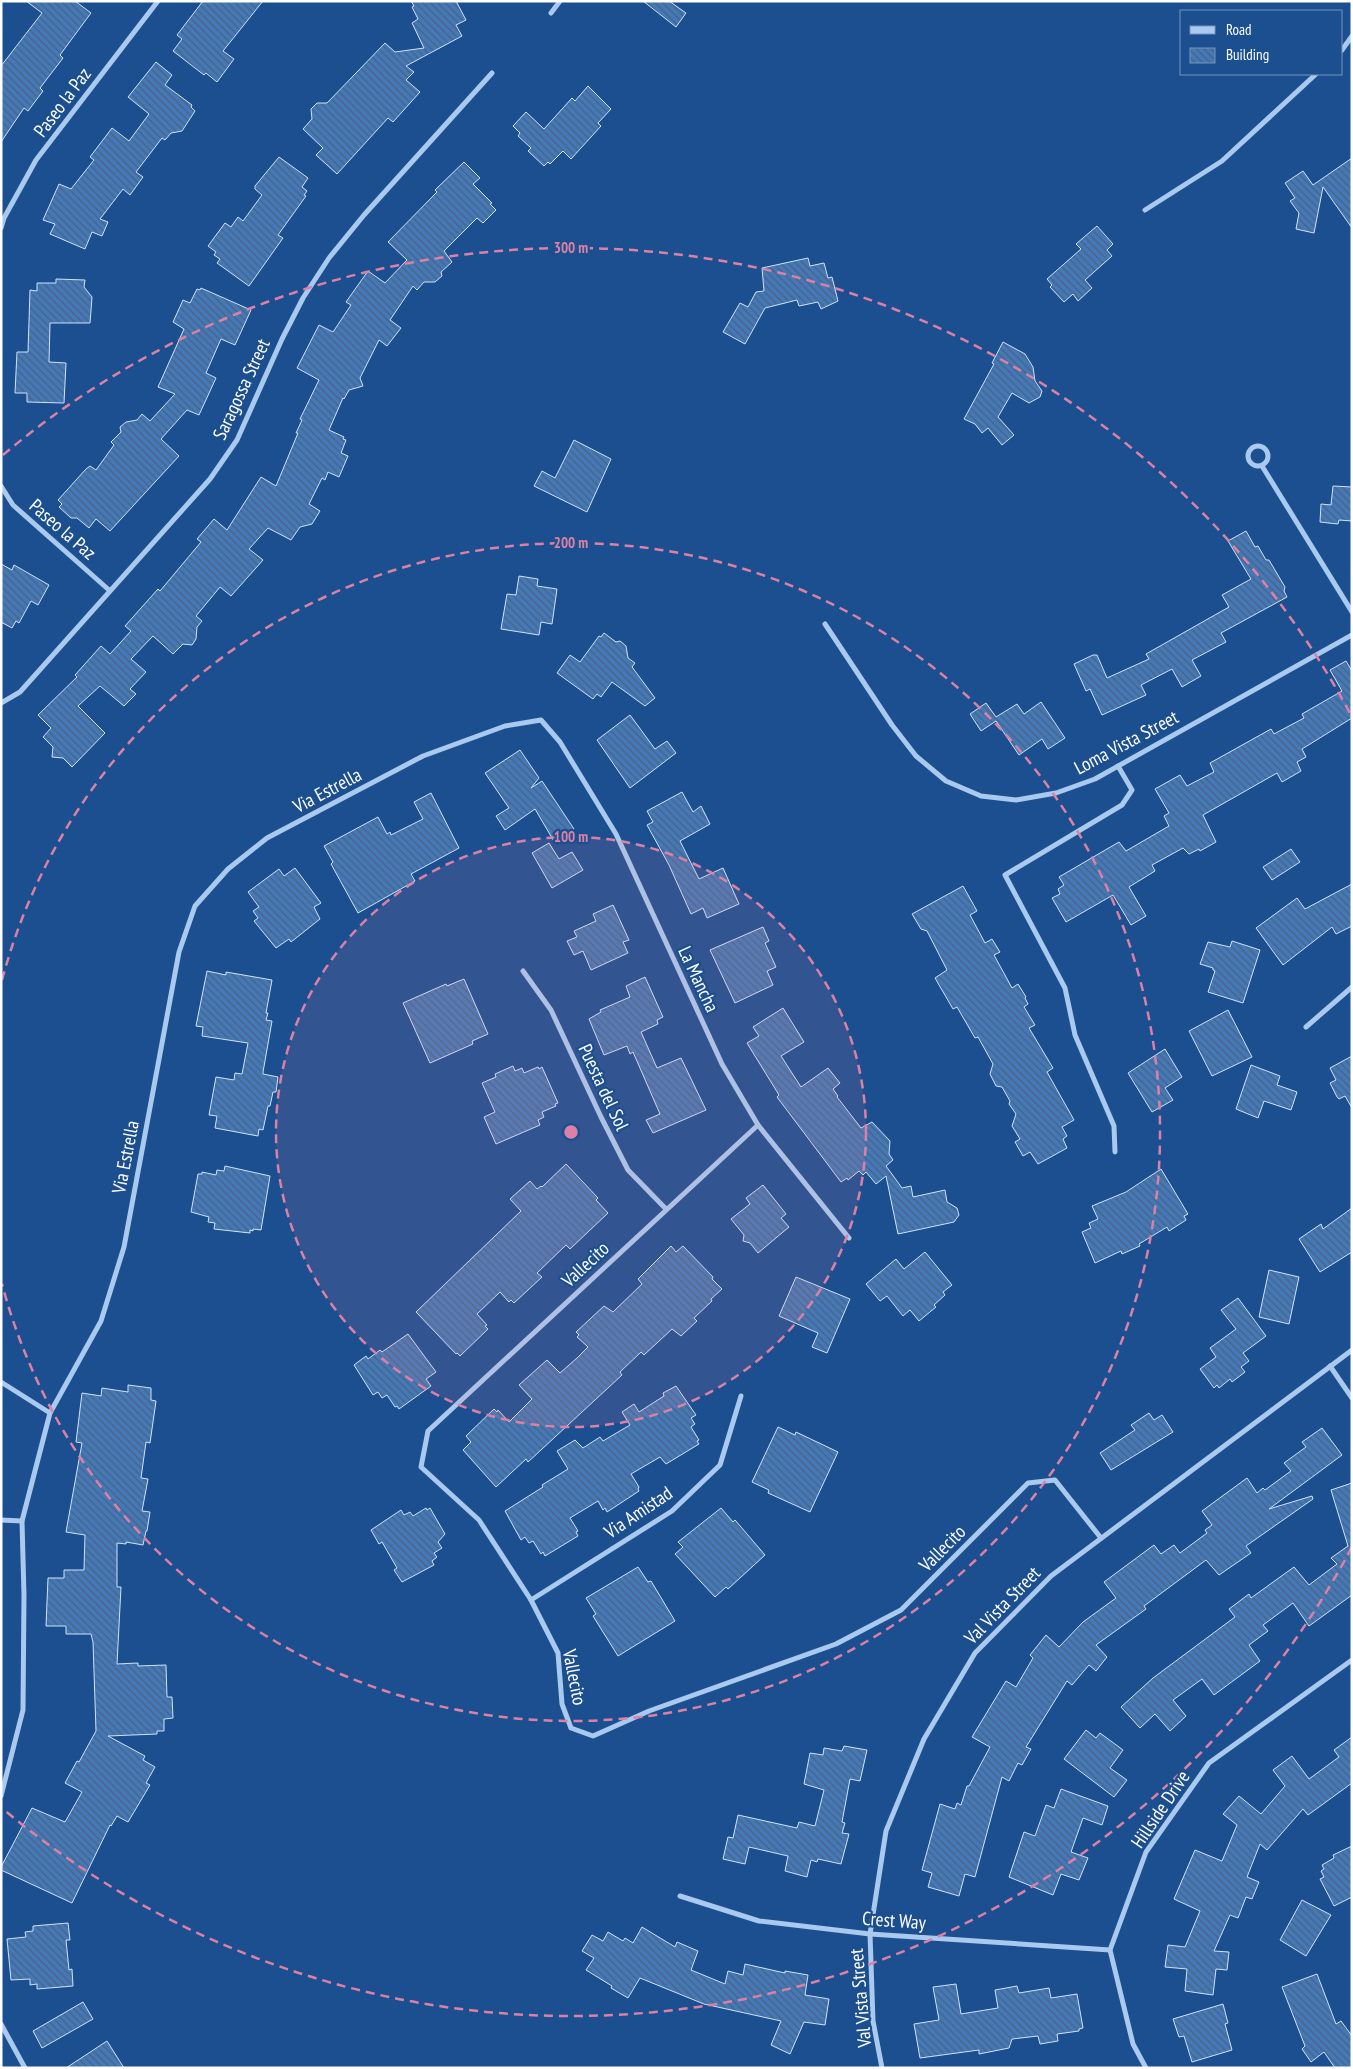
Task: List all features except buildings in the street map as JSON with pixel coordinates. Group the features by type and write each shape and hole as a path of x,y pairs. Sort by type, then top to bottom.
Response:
{"street":[{"name":"Paseo la Paz","path":"1,228 4,218 36,160 158,1"},
{"path":"551,13 560,1"},
{"path":"1343,49 1352,36"},
{"name":"Saragossa Street","path":"1,703 20,692 210,479 236,440 282,339 303,298 328,258 364,215 492,73"},
{"path":"1145,210 1222,161 1315,75"},
{"path":"1254,446 1264,447 1268,453 1267,460 1262,466 1252,465 1248,460 1249,451 1254,446"},
{"path":"1262,466 1352,612"},
{"name":"Paseo la Paz","path":"1,486 13,506 109,590"},
{"name":"Loma Vista Street","path":"826,624 892,725 916,756 946,781 980,796 1016,800 1056,793 1095,779 1352,635"},
{"name":"La Mancha","path":"541,720 560,742 616,834 722,1064 758,1125 849,1238"},
{"name":"Via Estrella","path":"1,1796 22,1710 24,1595 22,1521 50,1413 100,1321 124,1247 179,952 195,906 228,869 267,838 424,756 505,726 541,720"},
{"path":"1115,1152 1114,1126 1075,1035 1065,988 1005,875 1122,805 1132,790 1118,766"},
{"name":"Puesta del Sol","path":"523,971 552,1010 601,1117 628,1170 666,1209"},
{"path":"1306,1027 1352,987"},
{"name":"Vallecito","path":"758,1125 428,1431 421,1467 479,1520 531,1600 558,1653 562,1704 571,1728 593,1736 649,1712 836,1644 901,1610 1028,1484 1055,1480 1101,1538"},
{"name":"Val Vista Street","path":"882,2068 873,2021 870,1934 886,1831 924,1739 975,1653 1051,1576 1352,1350"},
{"path":"1330,1366 1352,1398"},
{"path":"1,1382 50,1413"},
{"name":"Via Amistad","path":"531,1600 672,1511 720,1465 741,1396"},
{"path":"1,1520 22,1521"},
{"name":"Hillside Drive","path":"1110,1950 1146,1852 1209,1764 1352,1660"},
{"name":"Crest Way","path":"680,1896 759,1921 870,1934 1110,1950"},
{"path":"1110,1950 1133,2044 1146,2068"},
{"path":"1,2024 25,2068"}]}
